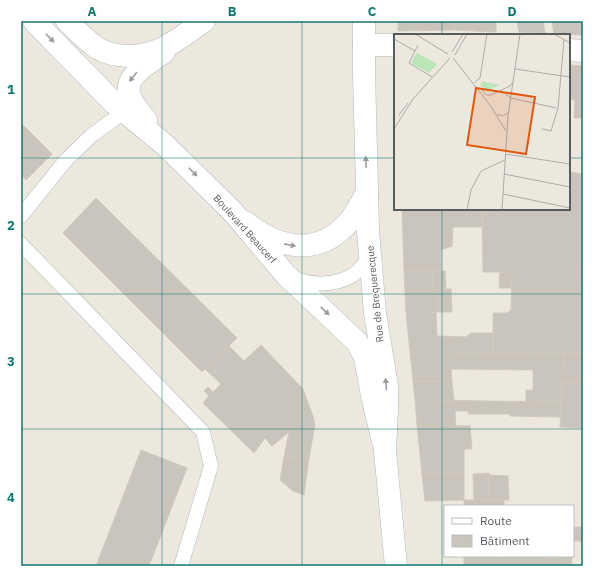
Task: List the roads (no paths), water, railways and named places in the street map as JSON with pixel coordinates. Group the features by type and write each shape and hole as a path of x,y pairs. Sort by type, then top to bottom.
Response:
{"street":[{"path":"34,21 109,98 129,108 131,99 128,90 132,77 184,34"},
{"path":"67,21 88,42 98,48 116,55 146,54 163,48 204,21"},
{"path":"351,21 360,35 364,45 394,45"},
{"name":"Rue de Brequerecque","path":"364,21 367,192 370,257 375,313 387,386 385,451 396,566"},
{"path":"570,50 583,51"},
{"name":"Boulevard Beaucerf","path":"129,108 233,212 286,275 352,337 363,352 366,362 372,396 385,451"},
{"path":"233,212 254,229 272,239 290,245 308,246 324,241 340,231 355,215 367,192"}],"lane":[{"path":"21,216 71,155 92,135 129,108"},
{"path":"21,244 204,432 211,466 181,566"},
{"path":"286,275 309,283 323,284 335,282 352,275 359,270 370,257"}]}
